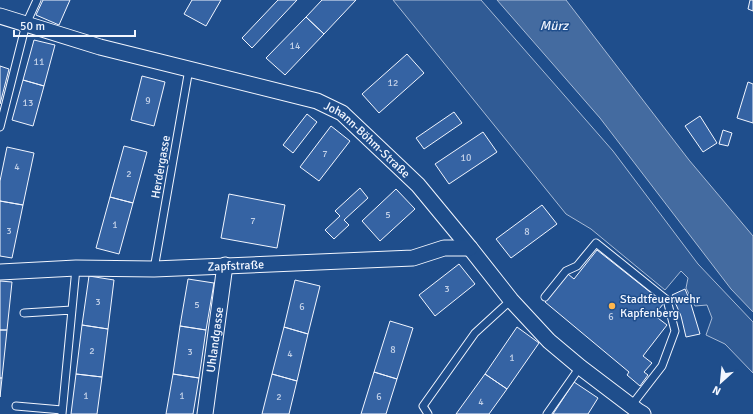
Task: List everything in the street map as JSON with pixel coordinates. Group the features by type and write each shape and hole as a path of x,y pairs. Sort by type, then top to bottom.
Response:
{"street":[{"name":"Johann-Böhm-Straße","path":"0,16 100,47 317,101 342,113 418,185 511,300 549,341 637,411"},
{"name":"Zapfstraße","path":"0,272 76,268 154,269 413,258 444,248 470,248"},
{"name":"Uhlandgasse","path":"205,414 225,265"}],"lane":[{"path":"0,127 26,24 37,0"},
{"name":"Herdergasse","path":"154,269 189,69"},
{"path":"545,297 566,271 577,266 596,243 668,300 675,331 662,366 637,411"},
{"path":"16,406 62,412 76,268"},
{"path":"428,414 423,406 475,333 511,300"},
{"path":"24,313 72,310"},
{"path":"547,414 580,367"}],"shaded area":[{"path":"393,0 481,0 613,151 698,264 753,322 753,373 725,344 706,335 712,318 707,305 695,306 686,288 688,278 681,271 665,290 591,229 566,214"}],"water":[{"name":"Mürz","path":"497,0 566,0 689,160 753,236 753,312 731,289 600,118"}],"building":[{"path":"43,0 70,0 59,25 36,15"},
{"path":"192,0 221,0 206,26 184,14"},
{"path":"278,0 297,0 252,48 242,38"},
{"path":"322,0 356,0 324,34 306,17"},
{"path":"750,0 753,0 753,11 748,9"},
{"path":"306,17 324,34 285,75 266,58"},
{"path":"34,40 55,45 44,86 23,80"},
{"path":"407,54 424,73 379,113 362,94"},
{"path":"0,66 9,69 0,104"},
{"path":"142,76 165,82 154,126 131,120"},
{"path":"23,80 44,86 33,126 12,120"},
{"path":"748,82 753,84 753,123 737,118"},
{"path":"454,112 462,123 424,149 416,138"},
{"path":"307,114 317,122 293,153 283,145"},
{"path":"700,116 717,143 703,152 685,126"},
{"path":"331,126 350,141 319,181 300,167"},
{"path":"723,130 732,133 728,146 719,144"},
{"path":"483,132 497,152 449,184 435,164"},
{"path":"124,146 147,152 133,203 110,197"},
{"path":"7,147 34,153 23,205 0,201 0,181"},
{"path":"360,188 368,198 344,220 349,225 334,239 325,230 340,216 335,211"},
{"path":"396,189 415,209 380,241 362,221"},
{"path":"229,194 285,205 277,248 221,238"},
{"path":"110,197 133,203 119,254 96,248"},
{"path":"0,201 23,205 12,258 0,256"},
{"path":"542,205 557,224 511,258 496,239"},
{"path":"597,250 664,303 654,315 667,325 643,356 652,363 644,372 648,375 640,386 627,375 629,372 545,302 568,274 574,279"},
{"path":"459,264 475,284 435,316 419,295"},
{"path":"89,276 114,280 108,329 82,325"},
{"path":"188,279 214,283 206,330 180,326"},
{"path":"295,280 320,286 308,334 284,327"},
{"path":"0,281 12,282 7,330 0,330"},
{"path":"685,289 700,334 686,337 681,316 672,295"},
{"path":"390,321 413,328 397,379 374,372"},
{"path":"82,325 108,329 102,377 76,374"},
{"path":"180,326 206,330 199,378 173,374"},
{"path":"284,327 308,334 297,381 272,374"},
{"path":"517,327 539,343 507,389 485,374"},
{"path":"0,330 7,330 2,378 0,378"},
{"path":"374,372 397,379 386,414 361,414"},
{"path":"76,374 102,377 97,414 71,414"},
{"path":"173,374 199,378 193,414 166,414"},
{"path":"272,374 297,381 289,414 262,414"},
{"path":"485,374 507,389 489,414 456,414"},
{"path":"0,378 2,378 0,397"},
{"path":"574,382 598,398 588,414 553,414"}],"place":[{"name":"Stadtfeuerwehr Kapfenberg","path":"612,306"}]}
